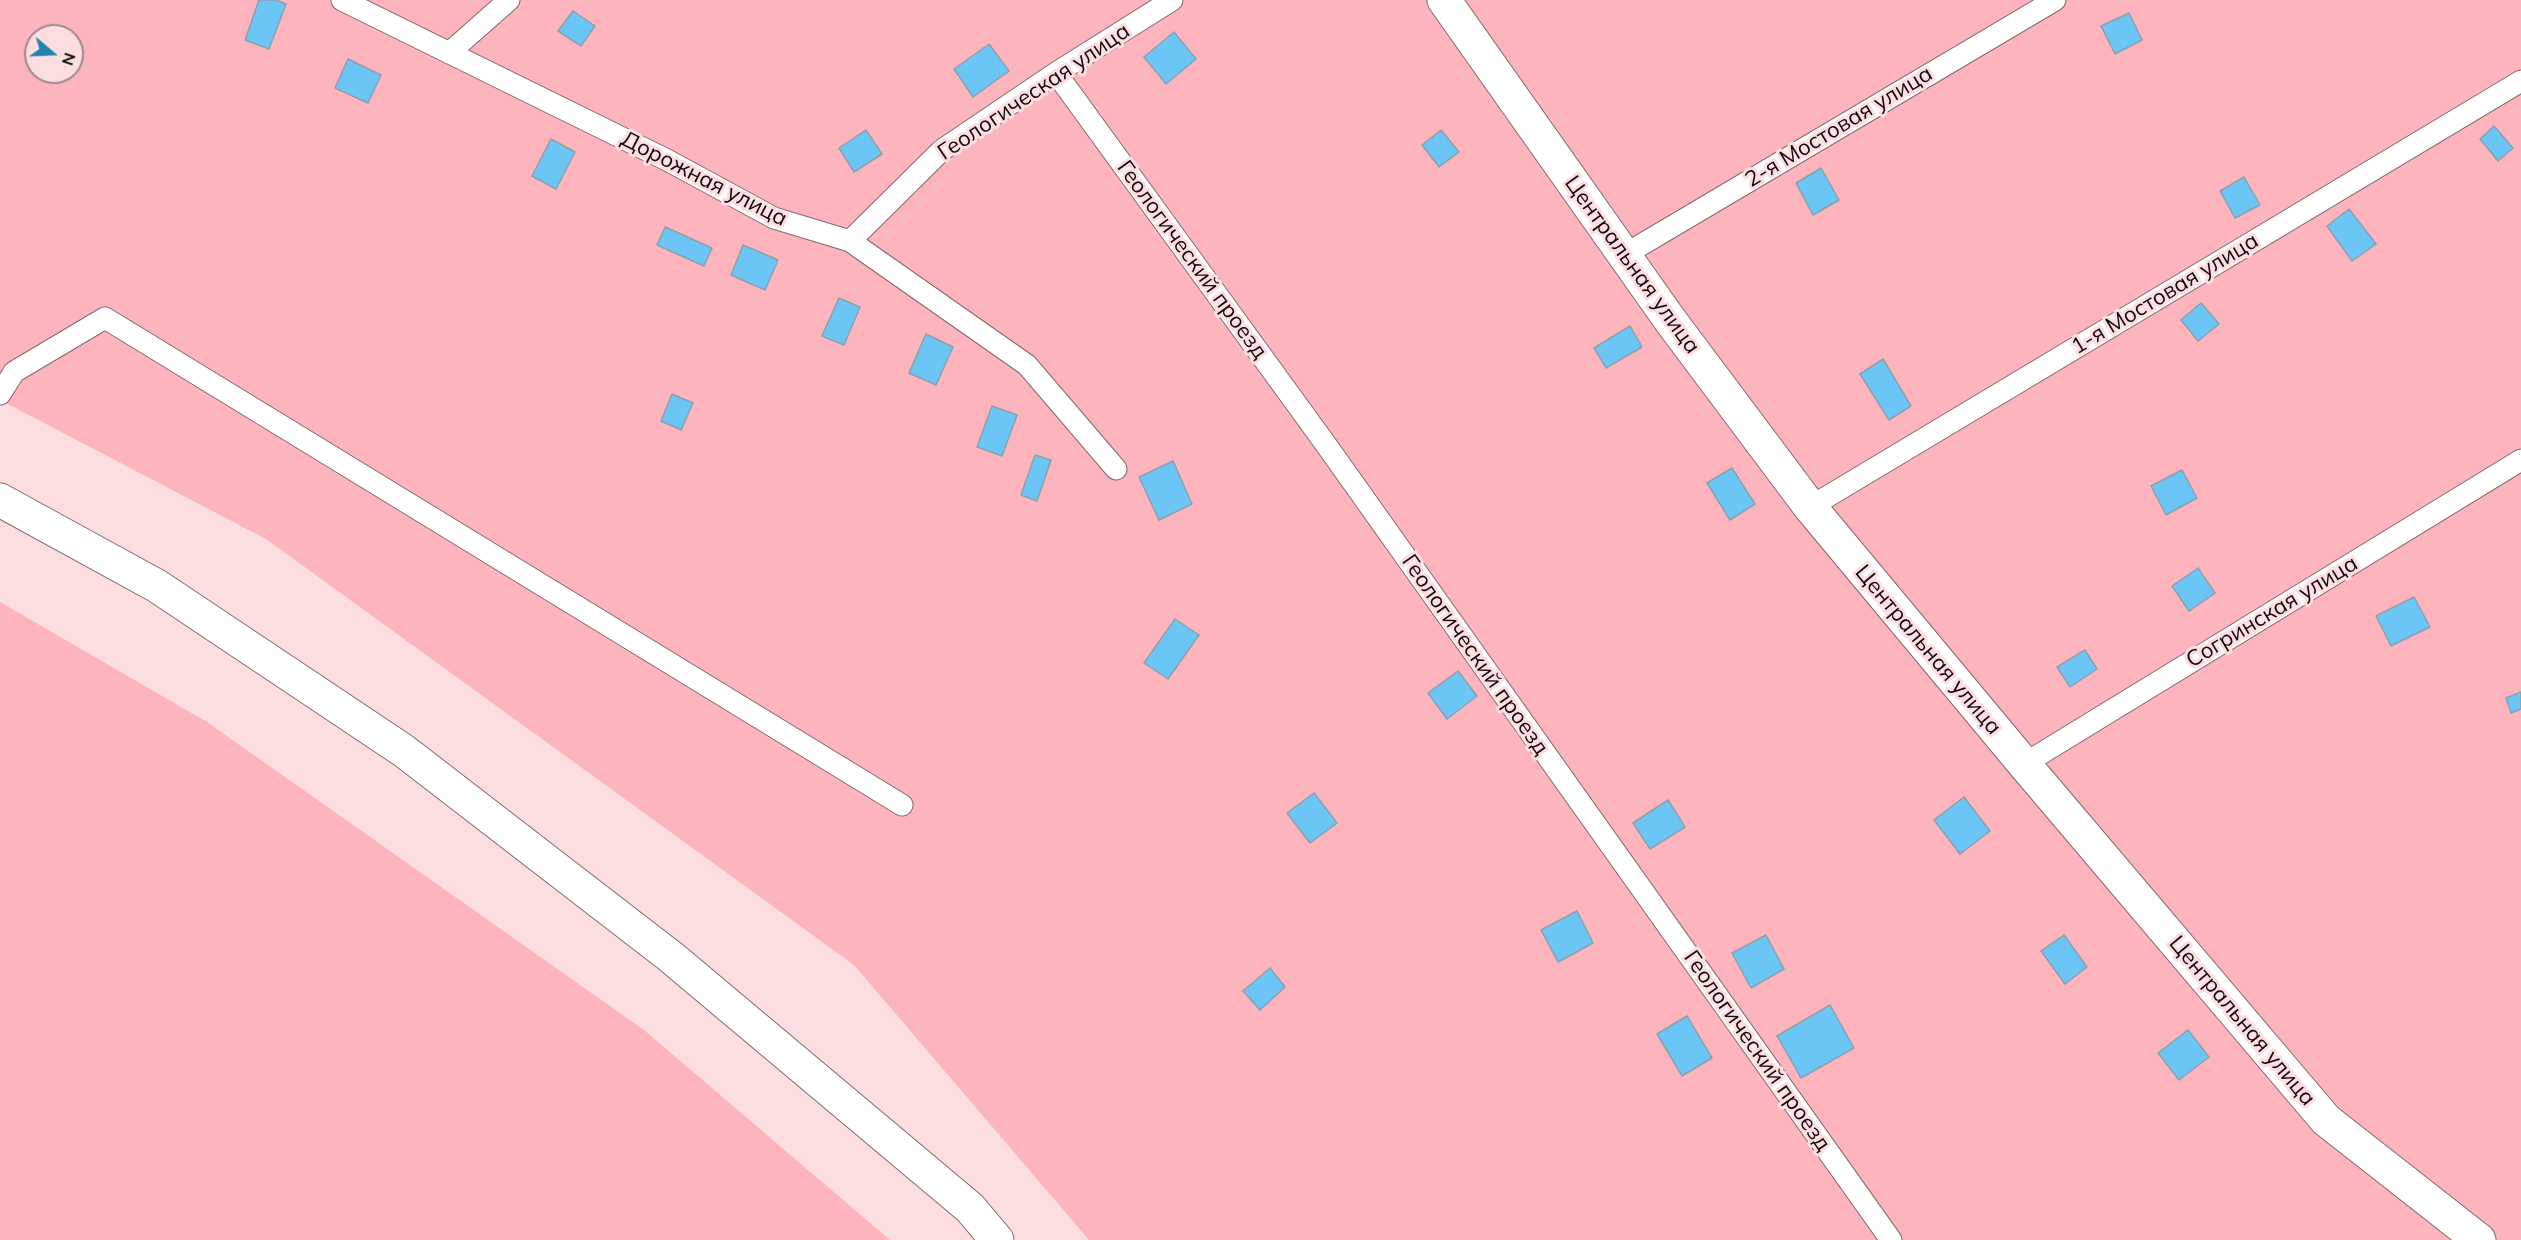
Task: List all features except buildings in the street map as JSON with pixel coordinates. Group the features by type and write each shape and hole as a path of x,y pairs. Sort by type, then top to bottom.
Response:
{"street":[{"name":"Центральная улица","path":"1444,0 1624,255 1810,507 2024,764 2326,1120 2480,1240"},
{"path":"0,500 157,586 404,751 671,957 970,1208 997,1240"}],"lane":[{"name":"Дорожная улица","path":"342,0 667,160 774,218 850,241 1027,364 1116,469"},
{"path":"449,53 509,0"},
{"name":"Геологическая улица","path":"850,241 942,150 1056,73 1172,0"},
{"name":"2-я Мостовая улица","path":"1624,255 2055,0"},
{"name":"Геологический проезд","path":"1056,73 1327,446 1891,1240"},
{"name":"1-я Мостовая улица","path":"1810,507 2521,81"},
{"path":"0,394 14,372 105,318 902,805"},
{"name":"Согринская улица","path":"2024,764 2521,460"}],"shaded area":[{"path":"0,0 2521,0 2521,1240 1089,1240 854,965 266,539 0,400"},
{"path":"0,602 207,722 644,1030 890,1240 0,1240"}]}
